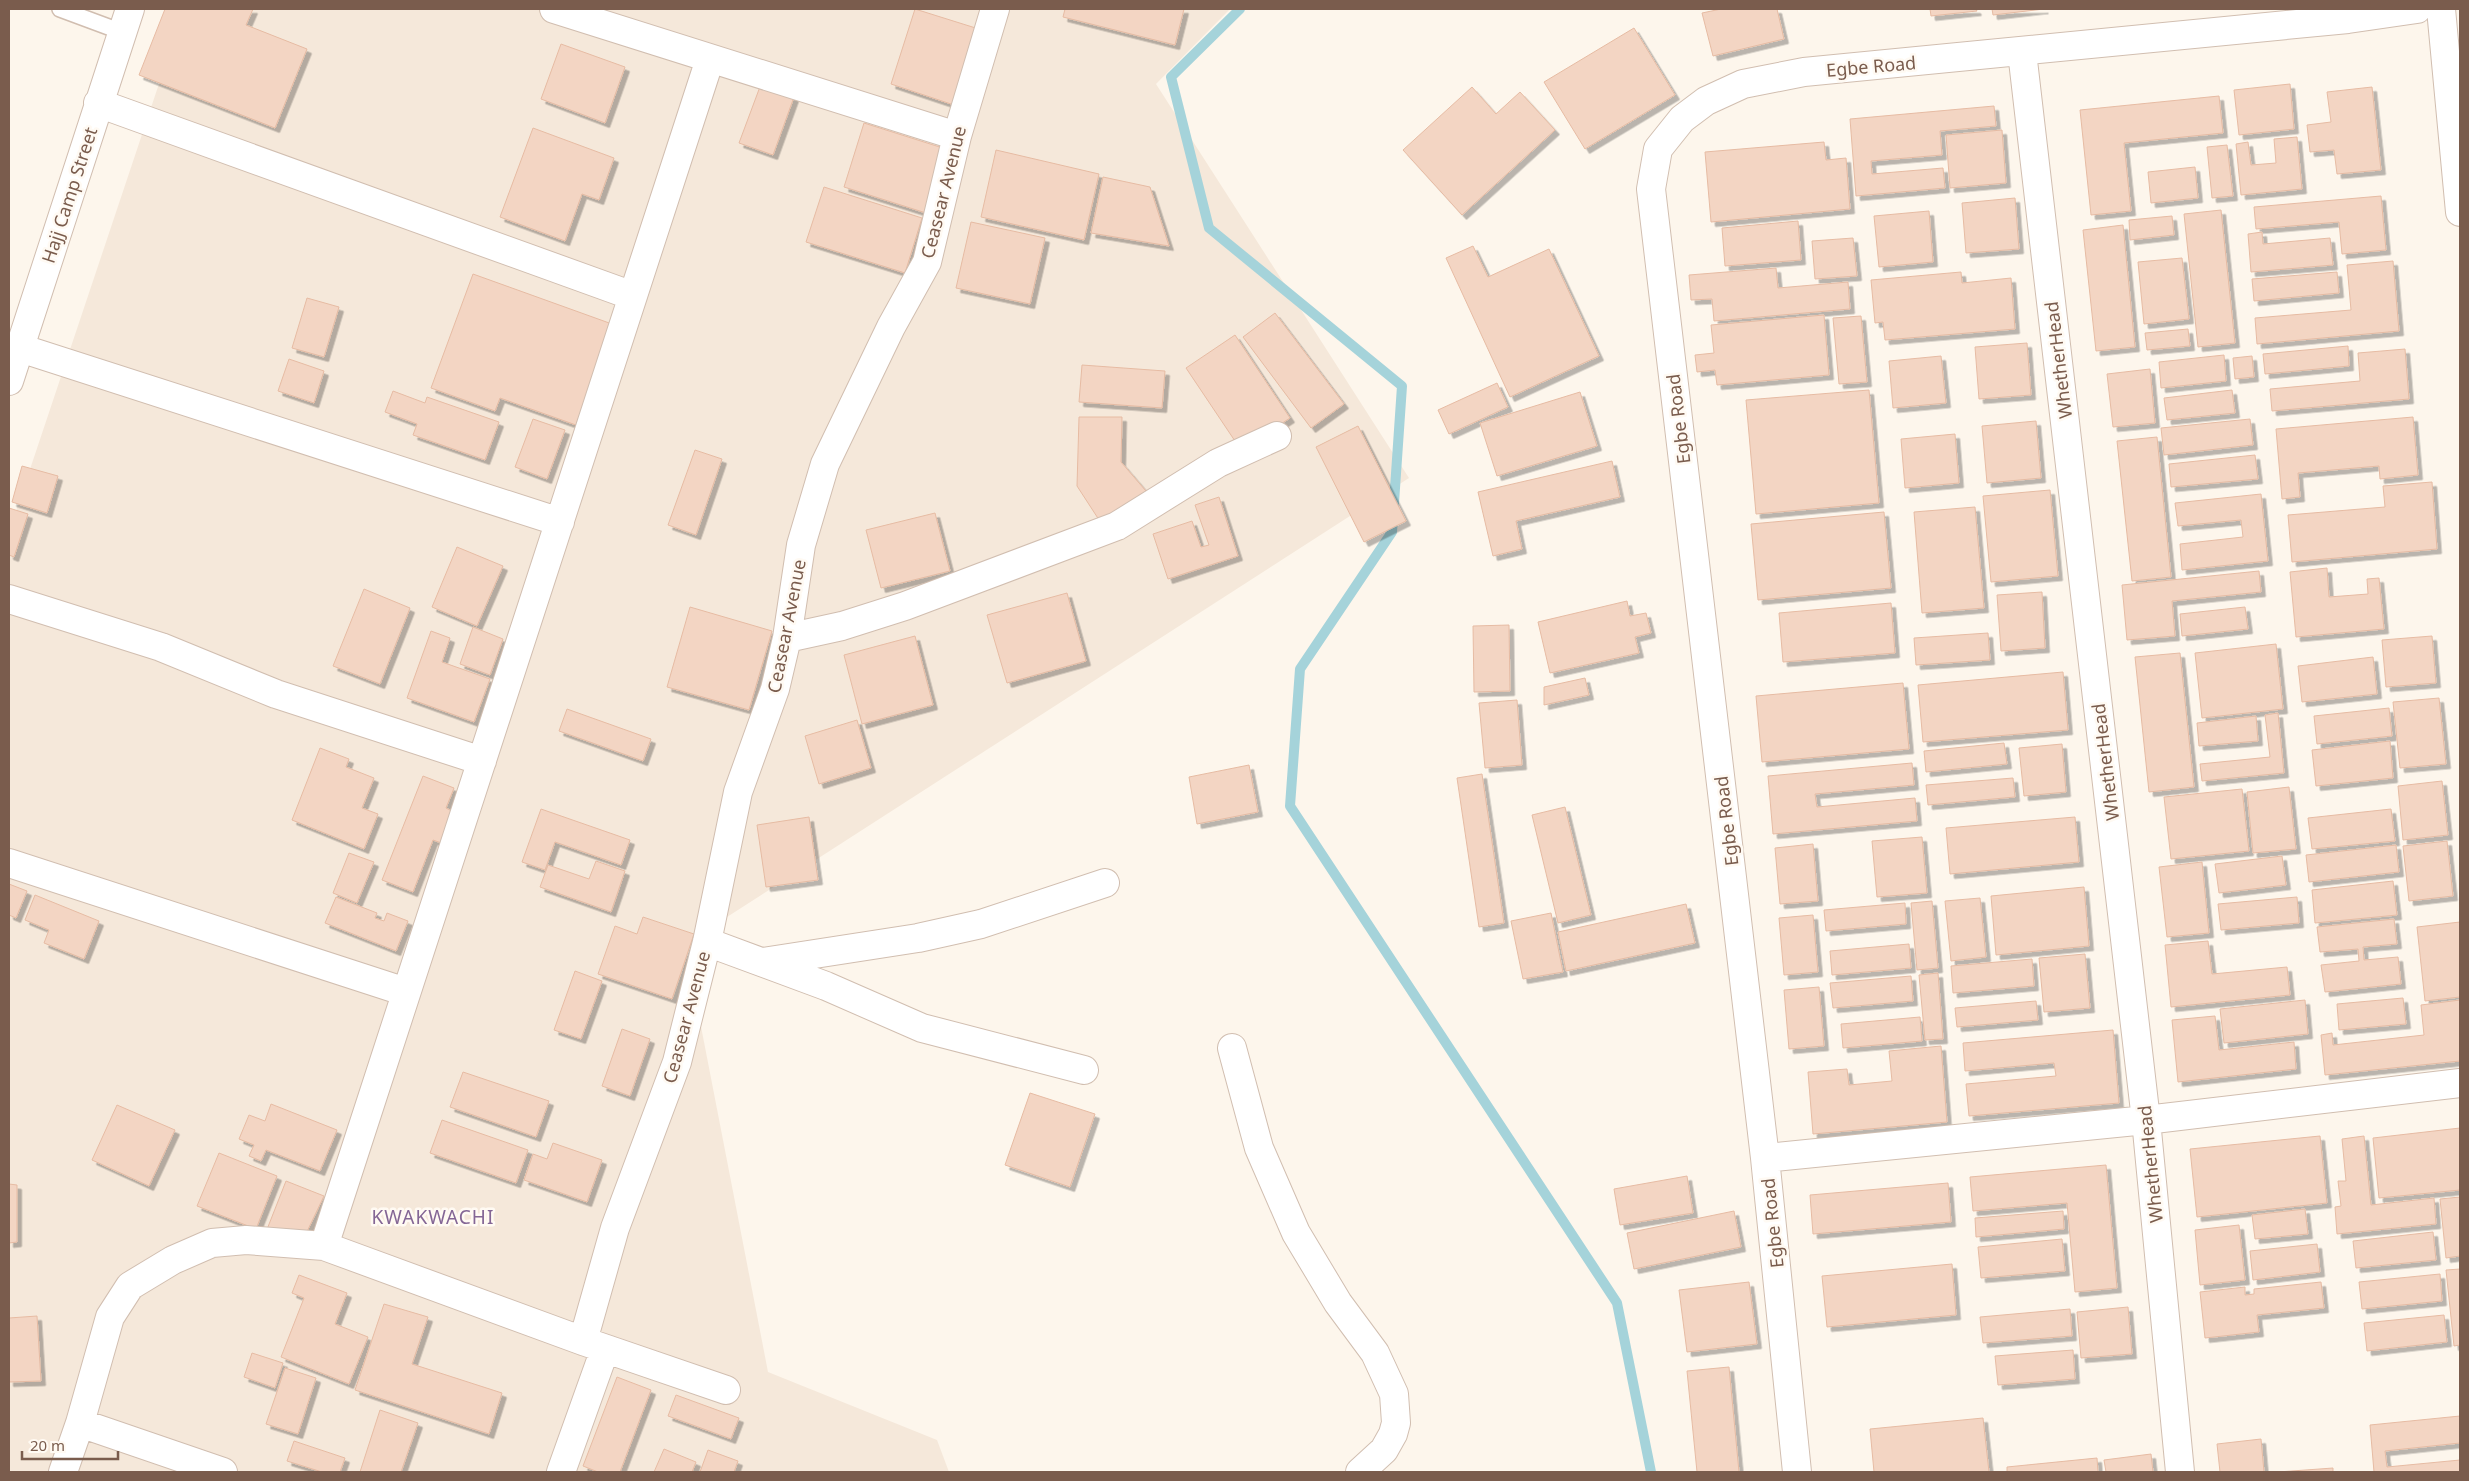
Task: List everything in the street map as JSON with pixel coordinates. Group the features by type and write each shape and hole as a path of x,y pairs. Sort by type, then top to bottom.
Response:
{"street":[{"path":"554,9 957,136"},
{"name":"Ceasear Avenue","path":"561,1472 594,1345 604,1274 615,1228 677,1062 707,942 738,792 776,688 787,638 801,545 825,464 891,326 927,262 957,136 995,9"},
{"name":"Egbe Road","path":"1797,1472 1765,1158 1651,190 1658,149 1688,115 1706,101 1743,84 1804,72 2348,19 2418,9"},
{"path":"2441,9 2460,212"},
{"name":"Hajj Camp Street","path":"9,381 126,20"},
{"name":"WhetherHead","path":"2022,52 2146,1120 2180,1472"},
{"path":"324,1246 710,59"},
{"path":"98,103 633,296"},
{"path":"20,348 560,522"},
{"path":"787,638 842,626 905,606 1117,526 1218,463 1277,436"},
{"path":"9,599 161,647 276,694 482,761"},
{"path":"9,862 406,992"},
{"path":"759,963 936,934 981,924 1105,883"},
{"path":"707,942 759,963 826,986 922,1028 1084,1070"},
{"path":"1232,1048 1259,1148 1296,1233 1338,1302 1375,1353 1394,1394 1396,1418 1393,1434 1384,1450 1360,1472"},
{"path":"1765,1158 2146,1120 2460,1083"},
{"path":"63,1472 80,1423 110,1317 130,1286 173,1260 212,1243 246,1240 324,1246 594,1345 726,1390"},
{"path":"80,1423 223,1472"}],"lane":[{"path":"60,9 126,20"}],"shaded area":[{"path":"184,9 1230,9 1156,84 1409,478 685,944 768,1372 937,1440 949,1472 9,1472 9,532"}],"building":[{"path":"165,9 253,9 246,25 307,49 275,128 139,75"},
{"path":"915,9 982,30 957,106 891,84"},
{"path":"1065,9 1184,9 1175,45 1063,17"},
{"path":"1721,9 1777,9 1784,39 1713,56 1702,13"},
{"path":"1930,9 1976,9 1977,11 1931,16"},
{"path":"1992,9 2044,9 1993,15"},
{"path":"1634,28 1675,95 1585,149 1544,82"},
{"path":"561,44 625,67 605,123 541,99"},
{"path":"761,84 794,97 773,155 739,143"},
{"path":"2290,84 2294,129 2239,135 2234,90"},
{"path":"1472,87 1496,114 1520,92 1555,130 1462,215 1403,150"},
{"path":"2372,87 2381,170 2337,174 2334,150 2310,152 2307,125 2331,122 2327,92"},
{"path":"2219,96 2223,133 2124,143 2131,211 2091,215 2080,110"},
{"path":"1994,106 1996,126 1940,131 1942,155 1871,161 1872,174 1943,168 1945,188 1856,196 1850,119"},
{"path":"864,123 946,149 926,213 844,187"},
{"path":"533,128 614,158 599,200 582,194 565,241 500,217"},
{"path":"2002,130 2006,183 1950,188 1946,135"},
{"path":"2297,137 2302,189 2241,195 2236,144 2248,142 2251,165 2276,163 2274,139"},
{"path":"1824,142 1826,160 1846,158 1850,209 1711,222 1705,152"},
{"path":"2227,145 2233,196 2212,198 2207,147"},
{"path":"996,150 1099,174 1084,240 981,217"},
{"path":"2195,167 2198,198 2151,203 2148,172"},
{"path":"1103,177 1150,187 1169,246 1091,233"},
{"path":"824,187 922,218 905,273 806,242"},
{"path":"2381,196 2386,250 2342,254 2339,222 2256,229 2254,207"},
{"path":"2015,198 2019,249 1966,253 1962,203"},
{"path":"2221,210 2235,343 2198,347 2184,214"},
{"path":"1929,211 1933,262 1879,267 1874,216"},
{"path":"2172,216 2174,235 2130,240 2129,220"},
{"path":"1798,221 1801,260 1725,266 1722,228"},
{"path":"971,222 1045,238 1030,304 956,288"},
{"path":"2123,225 2135,347 2096,351 2083,230"},
{"path":"2262,232 2263,244 2330,238 2333,265 2251,272 2248,234"},
{"path":"1853,238 1857,276 1815,279 1812,241"},
{"path":"1473,246 1488,277 1549,249 1599,356 1510,397 1446,258"},
{"path":"2182,258 2189,319 2144,324 2138,262"},
{"path":"2393,261 2399,331 2257,344 2255,318 2351,310 2347,265"},
{"path":"1776,268 1778,288 1848,282 1850,309 1714,321 1712,299 1691,300 1689,275"},
{"path":"1961,272 1962,283 2011,278 2015,329 1885,340 1883,322 1875,323 1871,280"},
{"path":"2337,272 2339,293 2254,301 2252,279"},
{"path":"473,274 612,324 576,425 500,398 495,411 431,388"},
{"path":"307,298 339,307 324,357 292,348"},
{"path":"1275,313 1344,404 1311,428 1243,337"},
{"path":"1824,315 1829,375 1717,385 1715,370 1697,372 1695,355 1714,353 1711,325"},
{"path":"1861,316 1867,382 1839,384 1833,318"},
{"path":"2188,329 2190,346 2147,350 2145,333"},
{"path":"1235,335 1290,418 1241,450 1186,368"},
{"path":"2027,343 2031,395 1979,399 1975,347"},
{"path":"2348,346 2349,366 2265,374 2263,354"},
{"path":"2405,349 2409,399 2272,411 2270,389 2360,381 2358,353"},
{"path":"2224,355 2226,381 2161,388 2159,362"},
{"path":"1941,356 1946,403 1893,408 1889,361"},
{"path":"2252,356 2254,377 2235,379 2233,358"},
{"path":"289,359 324,371 314,403 278,391"},
{"path":"1082,365 1165,371 1162,408 1079,402"},
{"path":"2150,369 2155,423 2113,427 2107,374"},
{"path":"1497,383 1508,407 1449,434 1438,410"},
{"path":"1869,390 1879,503 1756,514 1746,400"},
{"path":"2232,390 2235,413 2167,420 2164,398"},
{"path":"393,391 425,403 427,397 499,422 485,460 413,435 417,424 385,412"},
{"path":"1580,392 1597,446 1497,476 1480,423"},
{"path":"1079,417 1122,417 1121,462 1152,498 1103,526 1077,486"},
{"path":"2413,417 2418,475 2380,479 2379,466 2298,473 2300,497 2282,499 2276,429"},
{"path":"533,419 565,430 547,479 515,467"},
{"path":"2250,419 2253,445 2164,455 2161,428"},
{"path":"2036,421 2041,478 1987,483 1982,426"},
{"path":"1358,426 1406,521 1364,542 1316,447"},
{"path":"1955,434 1959,483 1905,488 1901,439"},
{"path":"2157,437 2171,577 2132,581 2117,441"},
{"path":"695,450 722,459 696,535 668,525"},
{"path":"2255,455 2258,479 2171,487 2169,464"},
{"path":"1612,461 1620,497 1516,521 1522,549 1493,556 1478,492"},
{"path":"22,466 58,476 47,513 12,502"},
{"path":"2432,482 2437,549 2292,562 2288,515 2385,507 2383,486"},
{"path":"2050,490 2058,576 1991,582 1983,496"},
{"path":"2261,494 2268,561 2182,570 2180,544 2243,537 2241,520 2178,526 2175,503"},
{"path":"1219,497 1238,556 1168,579 1153,534 1192,521 1201,547 1209,545 1195,505"},
{"path":"1975,507 1984,608 1922,613 1914,512"},
{"path":"9,508 28,514 14,557 9,555"},
{"path":"1884,512 1891,588 1758,600 1751,524"},
{"path":"935,513 950,571 881,588 866,530"},
{"path":"457,547 503,566 477,626 432,607"},
{"path":"2327,568 2329,597 2368,594 2367,579 2379,578 2384,629 2296,637 2290,572"},
{"path":"2259,571 2261,592 2172,601 2175,636 2127,640 2122,585"},
{"path":"364,589 410,608 380,684 333,666"},
{"path":"2042,592 2045,648 2001,651 1997,595"},
{"path":"1067,593 1086,661 1007,683 987,615"},
{"path":"1627,601 1630,616 1646,613 1651,633 1635,637 1639,653 1550,673 1538,622"},
{"path":"1891,603 1895,653 1783,662 1779,613"},
{"path":"690,607 772,631 749,710 667,687"},
{"path":"2245,607 2248,629 2182,636 2180,614"},
{"path":"1509,625 1510,691 1474,692 1473,626"},
{"path":"473,627 503,639 490,675 460,664"},
{"path":"431,631 450,638 442,662 490,679 474,722 407,698"},
{"path":"1988,633 1990,660 1916,665 1914,638"},
{"path":"915,636 933,705 862,724 844,655"},
{"path":"2432,636 2436,683 2386,687 2382,640"},
{"path":"2276,644 2283,709 2202,718 2195,653"},
{"path":"2180,653 2194,787 2149,792 2135,657"},
{"path":"2373,657 2377,694 2302,702 2298,666"},
{"path":"2063,672 2068,730 1923,742 1918,685"},
{"path":"1585,678 1589,695 1544,705 1544,687"},
{"path":"1903,683 1909,749 1762,762 1756,696"},
{"path":"2439,698 2446,764 2400,768 2393,702"},
{"path":"1517,700 1522,765 1485,768 1479,703"},
{"path":"2389,708 2392,736 2317,744 2314,716"},
{"path":"567,709 651,739 643,761 559,731"},
{"path":"2278,713 2284,773 2202,781 2200,764 2270,757 2265,715"},
{"path":"2256,716 2258,741 2199,746 2197,723"},
{"path":"857,720 871,768 819,784 805,736"},
{"path":"2390,741 2393,778 2316,786 2312,750"},
{"path":"2004,743 2007,764 1926,772 1924,751"},
{"path":"2062,744 2066,792 2024,796 2019,748"},
{"path":"320,748 349,759 346,767 374,778 362,808 378,814 364,849 292,820"},
{"path":"1912,763 1914,785 1815,794 1817,807 1915,798 1917,821 1773,834 1768,776"},
{"path":"1249,765 1258,812 1197,824 1189,777"},
{"path":"1482,774 1504,923 1479,927 1457,778"},
{"path":"423,776 454,788 446,808 456,813 444,844 433,840 413,892 382,880"},
{"path":"2013,778 2015,797 1928,805 1926,785"},
{"path":"2442,781 2448,835 2403,840 2398,786"},
{"path":"2289,787 2296,849 2253,853 2247,792"},
{"path":"2242,789 2249,851 2171,859 2164,797"},
{"path":"1565,807 1591,915 1558,923 1532,815"},
{"path":"541,809 630,840 621,865 555,842 545,870 522,862"},
{"path":"2391,809 2395,841 2312,849 2308,818"},
{"path":"809,817 818,880 766,887 757,825"},
{"path":"2075,817 2079,862 1950,874 1946,828"},
{"path":"1922,837 1927,893 1877,897 1872,841"},
{"path":"2447,841 2453,896 2409,901 2403,846"},
{"path":"1813,844 1818,901 1780,904 1775,848"},
{"path":"2396,845 2399,872 2309,882 2306,855"},
{"path":"349,853 374,862 357,903 333,893"},
{"path":"2282,856 2286,885 2219,893 2215,864"},
{"path":"596,861 625,871 611,912 540,887 548,865 589,879"},
{"path":"2202,862 2209,933 2167,937 2159,867"},
{"path":"2393,881 2397,915 2315,923 2312,890"},
{"path":"9,884 27,891 16,918 9,915"},
{"path":"2084,887 2089,946 1996,955 1991,896"},
{"path":"35,895 99,921 84,959 44,943 49,930 25,920"},
{"path":"336,897 377,913 375,918 384,921 387,913 408,921 396,951 325,923"},
{"path":"2297,897 2299,923 2221,930 2218,904"},
{"path":"1980,898 1986,957 1951,961 1945,901"},
{"path":"1932,901 1938,968 1917,970 1911,903"},
{"path":"1905,903 1906,924 1826,931 1824,910"},
{"path":"1686,904 1695,943 1566,971 1558,932"},
{"path":"1551,913 1563,972 1523,979 1511,921"},
{"path":"1813,915 1818,972 1784,975 1779,918"},
{"path":"643,917 694,934 672,999 598,974 615,926 637,934"},
{"path":"2394,919 2397,944 2363,947 2364,960 2398,957 2401,984 2325,992 2321,965 2359,961 2358,949 2320,952 2317,927"},
{"path":"2460,922 2460,997 2425,1001 2417,927"},
{"path":"2208,941 2212,974 2287,967 2290,995 2171,1007 2165,945"},
{"path":"1909,944 1911,968 1832,975 1830,951"},
{"path":"2085,954 2090,1008 2044,1012 2039,958"},
{"path":"2032,959 2034,986 1953,993 1951,966"},
{"path":"575,971 602,981 581,1039 554,1030"},
{"path":"1938,973 1943,1039 1925,1040 1919,975"},
{"path":"1911,976 1913,1001 1833,1008 1830,983"},
{"path":"1819,987 1824,1046 1789,1049 1784,990"},
{"path":"2403,998 2406,1024 2339,1030 2337,1004"},
{"path":"2305,1000 2308,1034 2224,1043 2220,1009"},
{"path":"2460,1000 2460,1061 2325,1075 2321,1035 2332,1033 2333,1045 2424,1035 2421,1005"},
{"path":"2036,1001 2038,1020 1957,1027 1955,1008"},
{"path":"2215,1016 2219,1050 2294,1042 2296,1069 2178,1082 2172,1020"},
{"path":"1920,1017 1922,1041 1843,1048 1841,1024"},
{"path":"622,1029 650,1039 630,1096 602,1086"},
{"path":"2113,1030 2119,1103 1969,1116 1966,1084 2056,1076 2054,1063 1965,1071 1963,1043"},
{"path":"1941,1046 1947,1122 1813,1134 1808,1072 1847,1069 1849,1085 1892,1081 1889,1051"},
{"path":"463,1072 549,1101 536,1137 450,1107"},
{"path":"1030,1093 1095,1114 1070,1187 1005,1165"},
{"path":"271,1104 337,1130 320,1171 266,1150 261,1161 249,1156 254,1145 239,1139 249,1115 265,1121"},
{"path":"117,1105 175,1130 149,1186 92,1160"},
{"path":"442,1120 528,1150 516,1183 430,1153"},
{"path":"2460,1128 2460,1190 2379,1198 2373,1138"},
{"path":"2320,1136 2327,1203 2197,1217 2190,1149"},
{"path":"2364,1136 2371,1205 2434,1198 2436,1224 2337,1234 2335,1207 2341,1206 2338,1181 2346,1181 2342,1139"},
{"path":"553,1143 602,1160 587,1202 524,1180 533,1154 547,1159"},
{"path":"219,1153 277,1176 256,1229 197,1206"},
{"path":"2106,1165 2117,1288 2075,1292 2067,1203 1973,1211 1970,1177"},
{"path":"1687,1176 1693,1213 1620,1225 1614,1189"},
{"path":"286,1181 324,1196 303,1240 264,1237"},
{"path":"1948,1183 1951,1222 1813,1234 1810,1195"},
{"path":"9,1184 17,1185 17,1242 9,1243"},
{"path":"2460,1197 2460,1256 2446,1258 2440,1199"},
{"path":"2305,1209 2308,1234 2255,1239 2252,1215"},
{"path":"1734,1211 1741,1247 1634,1269 1627,1233"},
{"path":"2063,1211 2064,1229 1976,1237 1975,1218"},
{"path":"2239,1225 2245,1280 2200,1285 2195,1230"},
{"path":"2433,1232 2436,1260 2356,1268 2353,1241"},
{"path":"2062,1239 2065,1271 1981,1278 1978,1247"},
{"path":"2317,1244 2320,1272 2253,1280 2250,1251"},
{"path":"1952,1264 1956,1315 1827,1327 1822,1276"},
{"path":"2460,1269 2460,1345 2454,1346 2446,1270"},
{"path":"2440,1274 2442,1301 2362,1309 2359,1282"},
{"path":"299,1275 347,1293 335,1324 368,1337 349,1384 281,1357 304,1298 292,1293"},
{"path":"1749,1282 1757,1344 1687,1352 1679,1290"},
{"path":"2321,1282 2324,1308 2257,1315 2259,1332 2205,1338 2200,1292 2245,1287 2245,1295 2254,1294 2254,1289"},
{"path":"384,1304 428,1317 412,1364 502,1393 489,1434 355,1390"},
{"path":"2128,1307 2132,1354 2081,1358 2077,1312"},
{"path":"2070,1309 2072,1336 1983,1343 1980,1317"},
{"path":"2444,1315 2447,1342 2367,1351 2364,1323"},
{"path":"37,1316 41,1381 9,1382 9,1318"},
{"path":"2073,1350 2075,1379 1998,1385 1995,1356"},
{"path":"252,1353 283,1363 275,1388 244,1377"},
{"path":"1729,1367 1739,1472 1697,1472 1687,1371"},
{"path":"285,1368 316,1378 298,1434 266,1424"},
{"path":"617,1377 651,1390 620,1472 598,1472 583,1466"},
{"path":"676,1395 739,1418 731,1439 668,1416"},
{"path":"380,1410 418,1423 401,1472 360,1472"},
{"path":"2460,1416 2460,1443 2385,1451 2387,1467 2460,1460 2460,1472 2374,1472 2370,1425"},
{"path":"1983,1418 1989,1472 1874,1472 1870,1429"},
{"path":"2261,1439 2264,1472 2220,1472 2217,1444"},
{"path":"294,1441 345,1458 340,1472 322,1472 287,1461"},
{"path":"664,1449 696,1462 692,1472 654,1472"},
{"path":"708,1450 738,1461 734,1472 700,1472"},
{"path":"2151,1454 2153,1472 2106,1472 2104,1460"},
{"path":"2097,1458 2098,1472 2007,1472 2007,1467"},
{"path":"2333,1468 2333,1472 2278,1472"}],"waterway":[{"path":"1240,9 1171,77 1209,228 1402,386 1392,532 1300,669 1290,806 1617,1303 1651,1472"}],"district":[{"name":"KWAKWACHI","path":"433,1217"}]}
